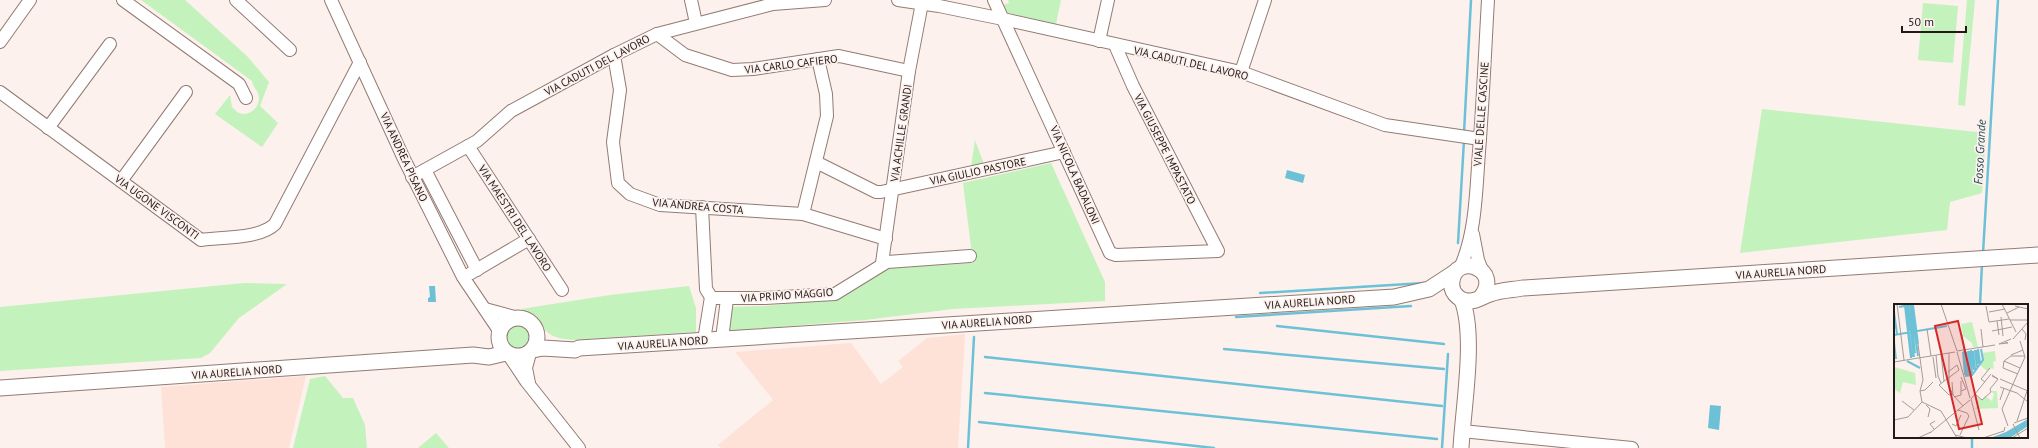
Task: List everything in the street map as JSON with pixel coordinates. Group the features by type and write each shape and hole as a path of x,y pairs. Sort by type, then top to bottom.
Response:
{"main road":[{"name":"VIA AURELIA NORD","path":"1480,298 1495,292 1523,288 2038,255"},
{"path":"1461,448 1468,343 1465,310 1451,283 1457,270 1469,266 1475,266 1484,275 1486,288 1480,298 1468,343"},
{"name":"VIA AURELIA NORD","path":"531,351 544,348 575,350 580,348 1394,297 1429,289 1457,270"},
{"name":"VIA AURELIA NORD","path":"1484,275 1495,282 1523,288"},
{"name":"VIA AURELIA NORD","path":"1394,297 1411,299 1458,297"},
{"path":"1458,297 1470,301 1480,298"},
{"path":"473,355 490,347 505,323 518,318 530,322 537,333 537,342 531,351 520,356 507,353 500,344 499,334"},
{"path":"537,333 580,348"},
{"name":"VIA AURELIA NORD","path":"0,388 473,355 489,357 507,353"}],"street":[{"path":"0,42 30,0"},
{"path":"123,0 239,84 246,98"},
{"path":"236,0 290,50"},
{"name":"VIA ANDREA PISANO","path":"331,0 412,177 463,277 485,309 499,334"},
{"path":"691,0 696,23"},
{"name":"VIA CADUTI DEL LAVORO","path":"412,177 468,146 511,111 614,55 657,34 773,4 825,0"},
{"name":"VIA CADUTI DEL LAVORO","path":"898,0 922,3 1003,19 1241,72 1385,125 1476,138"},
{"name":"VIA NICOLA BADALONI","path":"994,0 1112,254 1218,251"},
{"path":"1100,41 1108,0"},
{"path":"1241,72 1265,0"},
{"name":"VIALE DELLE CASCINE","path":"1457,270 1466,252 1472,228 1476,138 1488,0"},
{"name":"VIA ACHILLE GRANDI","path":"882,263 910,71 922,3"},
{"name":"VIA CARLO CAFIERO","path":"657,34 685,56 732,70 753,69 818,59 846,57 910,71"},
{"path":"48,128 110,44"},
{"name":"VIA GIUSEPPE IMPASTATO","path":"1115,45 1133,86 1218,251"},
{"name":"VIA ANDREA COSTA","path":"614,55 620,90 614,142 618,183 626,191 644,200 660,205 803,214 886,239"},
{"path":"803,214 827,112 826,94 818,59"},
{"name":"VIA UGONE VISCONTI","path":"0,92 201,240 258,234 268,230 278,220 360,62"},
{"path":"122,181 186,92"},
{"name":"VIA MAESTRI DEL LAVORO","path":"468,146 562,290"},
{"name":"VIA GIULIO PASTORE","path":"816,162 876,192 892,191 1064,152"},
{"path":"426,170 477,270"},
{"path":"702,207 706,289 711,297 704,340"},
{"path":"436,224 450,217"},
{"name":"VIALE DELLE CASCINE","path":"1472,228 1478,260 1484,275"},
{"path":"463,277 529,239"},
{"name":"VIA PRIMO MAGGIO","path":"711,297 727,299 835,294 882,263 894,260 970,256"},
{"path":"722,340 727,299"},
{"path":"485,309 518,318"},
{"path":"530,384 526,368 531,351"},
{"path":"507,353 517,369 579,448"},
{"path":"1462,431 1632,448"}],"shaded area":[{"path":"965,334 958,448 721,448 718,445 773,400 735,352 851,343 881,384 903,367 898,361 927,338"},
{"path":"306,376 289,448 165,448 161,387"}],"green space":[{"path":"141,0 185,0 247,56 269,82 260,106 278,123 262,147 215,114 230,95 232,107 238,113 246,114 253,111 259,102 259,98 252,81"},
{"path":"1008,0 1061,0 1056,24 1008,13 1003,5 1009,3"},
{"path":"1967,0 1975,0 1965,106 1958,105"},
{"path":"1923,3 1958,6 1953,63 1918,60"},
{"path":"1762,109 1986,133 1982,193 1950,202 1947,230 1740,253"},
{"path":"975,140 984,164 971,167"},
{"path":"1051,163 1105,282 1105,301 953,309 865,320 728,331 728,307 765,306 838,299 886,268 973,263 963,183"},
{"path":"244,283 287,284 239,318 210,353 201,358 0,371 0,307"},
{"path":"689,286 696,308 696,332 572,340 551,335 531,315 521,309 610,295"},
{"path":"518,326 526,329 529,337 526,345 518,348 510,345 507,337 510,329"},
{"path":"325,376 343,398 353,398 365,425 367,448 293,448 310,379"},
{"path":"436,433 449,448 418,448"}],"water":[{"path":"1287,170 1305,175 1303,183 1285,178"},
{"path":"429,286 435,286 436,302 428,302 428,298 430,297"},
{"path":"1710,405 1721,406 1719,430 1708,428"}],"waterway":[{"path":"1464,133 1471,0"},
{"name":"Fosso Grande","path":"1983,253 1998,0"},
{"path":"1458,243 1464,140"},
{"name":"Fosso Grande","path":"1980,304 1982,264"},
{"path":"1260,293 1424,283"},
{"path":"1236,317 1411,306"},
{"path":"1277,326 1444,344"},
{"path":"968,448 974,337"},
{"path":"1224,349 1444,369"},
{"path":"1442,448 1448,354"},
{"path":"985,357 1442,406"},
{"path":"985,393 1437,439"},
{"path":"979,422 1214,448"},
{"name":"Fosso Grande","path":"1972,438 1972,448"}]}
